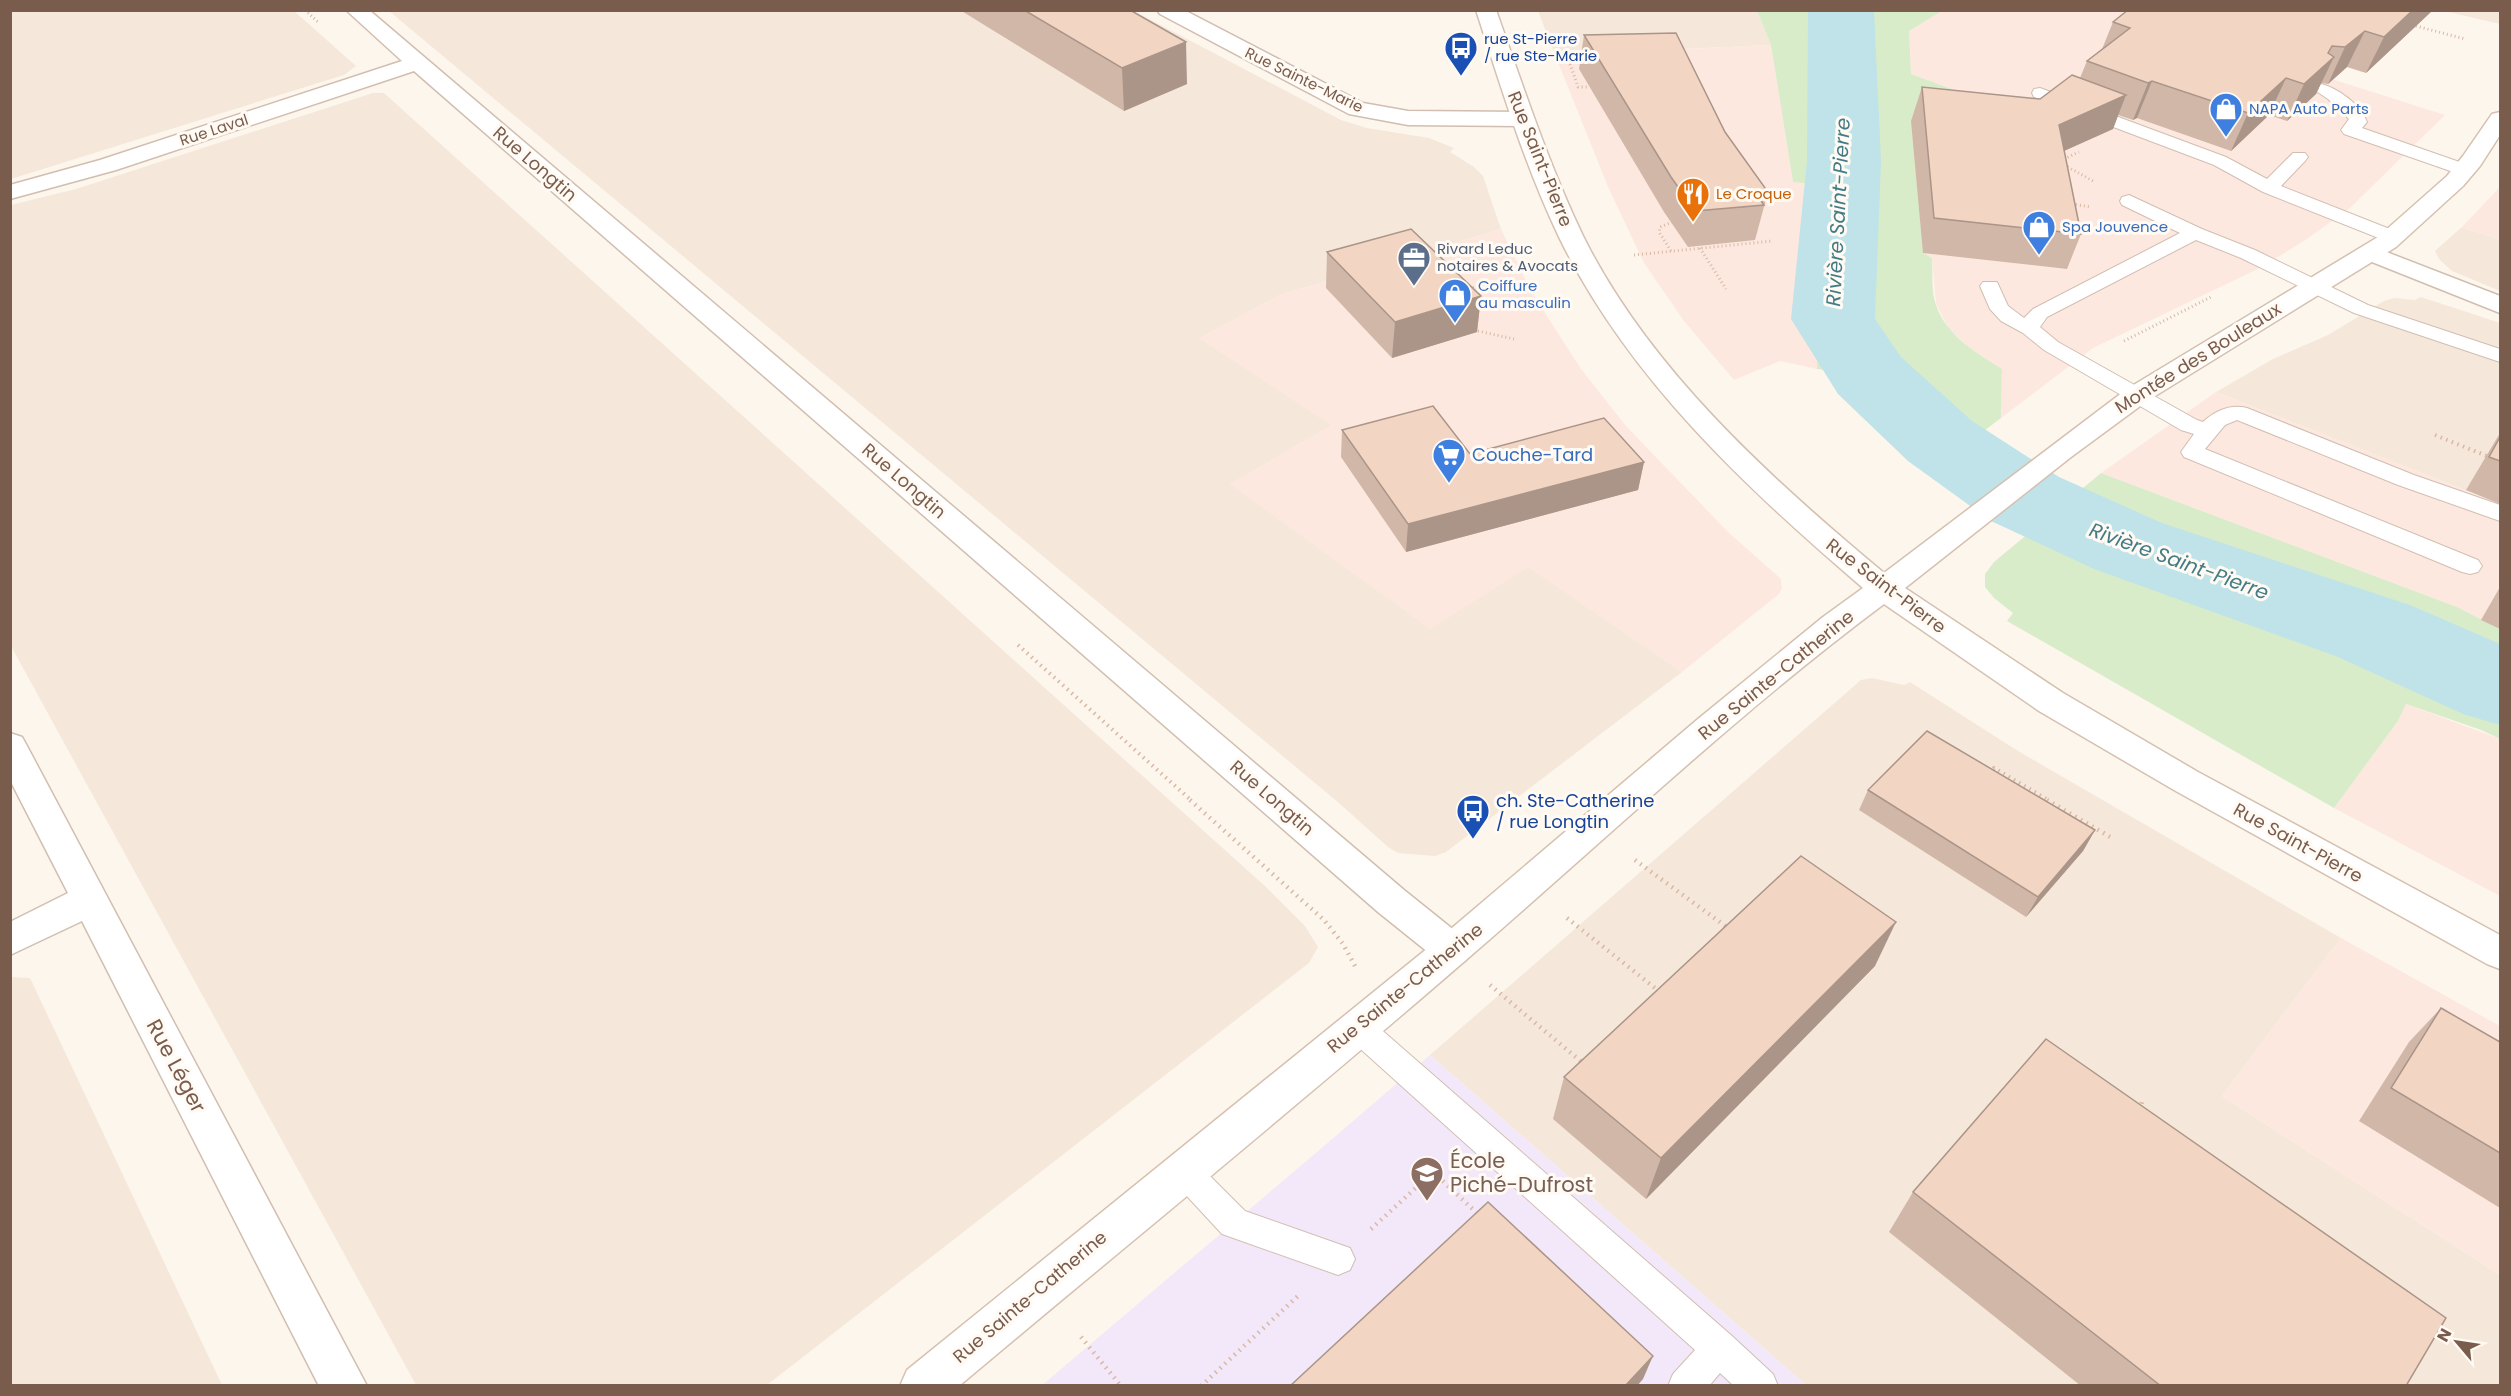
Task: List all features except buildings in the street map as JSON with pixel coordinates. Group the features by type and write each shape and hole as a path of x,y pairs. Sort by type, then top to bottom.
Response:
{"street":[{"name":"Rue Longtin","path":"356,10 1452,950"},
{"name":"Rue Sainte-Marie","path":"1167,10 1357,109 1408,118 1522,119"},
{"name":"Rue Saint-Pierre","path":"1486,10 1522,119 1571,236 1599,286 1648,359 1682,398 1763,482 1837,552 1884,588 2002,670 2095,728 2299,844 2500,953"},
{"name":"Rue Laval","path":"10,192 108,165 417,63"},
{"name":"Montée des Bouleaux","path":"1884,588 2137,395 2262,316 2371,253 2419,216 2464,170 2500,119"},
{"path":"2371,253 2500,305"},
{"name":"Rue Sainte-Catherine","path":"923,1386 1452,950 1834,625 1884,588"},
{"name":"Rue Léger","path":"10,746 344,1386"},
{"path":"10,940 89,900"}],"lane":[{"path":"2321,89 2334,95 2357,118 2358,122 2350,130 2464,170"},
{"path":"2040,93 2220,161 2269,188 2392,237"},
{"path":"2269,188 2299,158"},
{"path":"2129,201 2195,233 2248,254 2361,309 2500,356"},
{"path":"2030,329 2031,322 2040,313 2195,233"},
{"path":"1990,286 1996,306 2006,316 2030,329 2051,346 2208,432"},
{"path":"2470,566 2192,452 2220,417 2229,413 2246,415 2406,480 2500,513"},
{"path":"1357,1027 1761,1386"},
{"path":"1183,1170 1234,1223 1338,1260"},
{"path":"1685,1386 1720,1348"}],"path":[{"path":"2409,25 2465,39"},
{"path":"1570,64 1578,87 1587,87"},
{"path":"2059,162 2079,152"},
{"path":"2056,155 2065,159"},
{"path":"1666,214 1671,222"},
{"path":"1671,251 1659,232 1660,227 1676,221"},
{"path":"1634,255 1772,241"},
{"path":"1700,248 1726,289"},
{"path":"1458,288 1481,287"},
{"path":"2116,345 2213,296"},
{"path":"1478,331 1514,339"},
{"path":"2435,435 2487,456"},
{"path":"1982,780 1994,768 2112,838"},
{"path":"1635,860 1734,933"},
{"path":"1567,918 1666,997"},
{"path":"1490,985 1589,1069"},
{"path":"2138,1118 2143,1098"},
{"path":"1081,1337 1121,1386"}],"shaded area":[{"path":"11,10 294,11 356,66 344,75 11,179"},
{"path":"389,11 1134,11 1341,120 1367,128 1429,138 1454,148 1450,152 1474,167 1483,176 1501,229 1280,295 1200,338 1332,425 1231,484 1528,566 1682,672 1446,852 1435,856 1398,853 1388,847 1339,803"},
{"path":"1538,11 1757,11 1771,45 1555,55"},
{"path":"1942,11 2117,11 2445,115 2350,208 2307,239 2262,267 2093,348 2001,418 2002,369 1967,346 1949,329 1936,304 1932,258 1923,253 1911,121 2052,126 1911,74 1909,31"},
{"path":"2444,11 2500,11 2500,24"},
{"path":"1771,45 1793,182 1822,185 1817,369 1780,361 1734,380 1684,321 1644,263 1609,189 1555,55"},
{"path":"373,93 384,93 1266,887 1305,926 1318,947 1309,963 767,1385 416,1385 11,646 11,205 76,189"},
{"path":"2500,187 2500,240 2462,227"},
{"path":"2462,227 2500,240 2500,291 2452,271 2439,259 2435,251"},
{"path":"1501,229 1531,291 1581,369 1626,426 1728,532 1781,579 1782,588 1779,594 1682,672 1528,567 1430,629 1230,484 1332,425 1199,338 1280,295"},
{"path":"2421,297 2500,323 2500,504 2216,392 2273,359 2328,335 2384,301 2394,298 2415,300"},
{"path":"2216,392 2500,504 2500,629 2457,607 2101,473"},
{"path":"1872,678 1904,685 1910,682 2018,751 2341,938 2222,1096 2500,1275 2500,1385 1806,1385 1430,1055 1861,680"},
{"path":"2406,704 2500,739 2500,896 2334,808 2398,721"},
{"path":"2341,938 2500,1026 2500,1275 2222,1096"},
{"path":"11,977 30,978 222,1385 11,1385"},
{"name":"École Piché-Dufrost","path":"1430,1055 1806,1385 1041,1386 1317,1152"}],"green space":[{"path":"1757,11 1942,11 1909,31 1911,74 2052,126 1923,253 1932,258 1934,300 1947,326 1963,343 2002,369 2001,418 1964,446 1948,436 1882,377 1817,369 1822,185 1793,182 1771,45"},
{"path":"2101,473 2457,607 2500,629 2500,739 2481,730 2406,704 2398,721 2334,808 2007,621 2013,613 1994,598 1985,587 1985,574 1994,562"}],"waterway":[{"name":"Rivière Saint-Pierre","path":"1841,10 1844,161 1833,319 1869,375 1940,441 2025,499 2128,546 2374,631 2500,687"}],"place":[{"name":"rue St-Pierre / rue Ste-Marie","path":"1461,77"},
{"name":"NAPA Auto Parts","path":"2226,138"},
{"name":"Le Croque","path":"1693,223"},
{"name":"Spa Jouvence","path":"2039,256"},
{"name":"Rivard Leduc notaires & Avocats","path":"1414,287"},
{"name":"Coiffure au masculin","path":"1455,324"},
{"name":"Couche-Tard","path":"1449,484"},
{"name":"ch. Ste-Catherine / rue Longtin","path":"1473,840"},
{"name":"École Piché-Dufrost","path":"1427,1202"}]}
